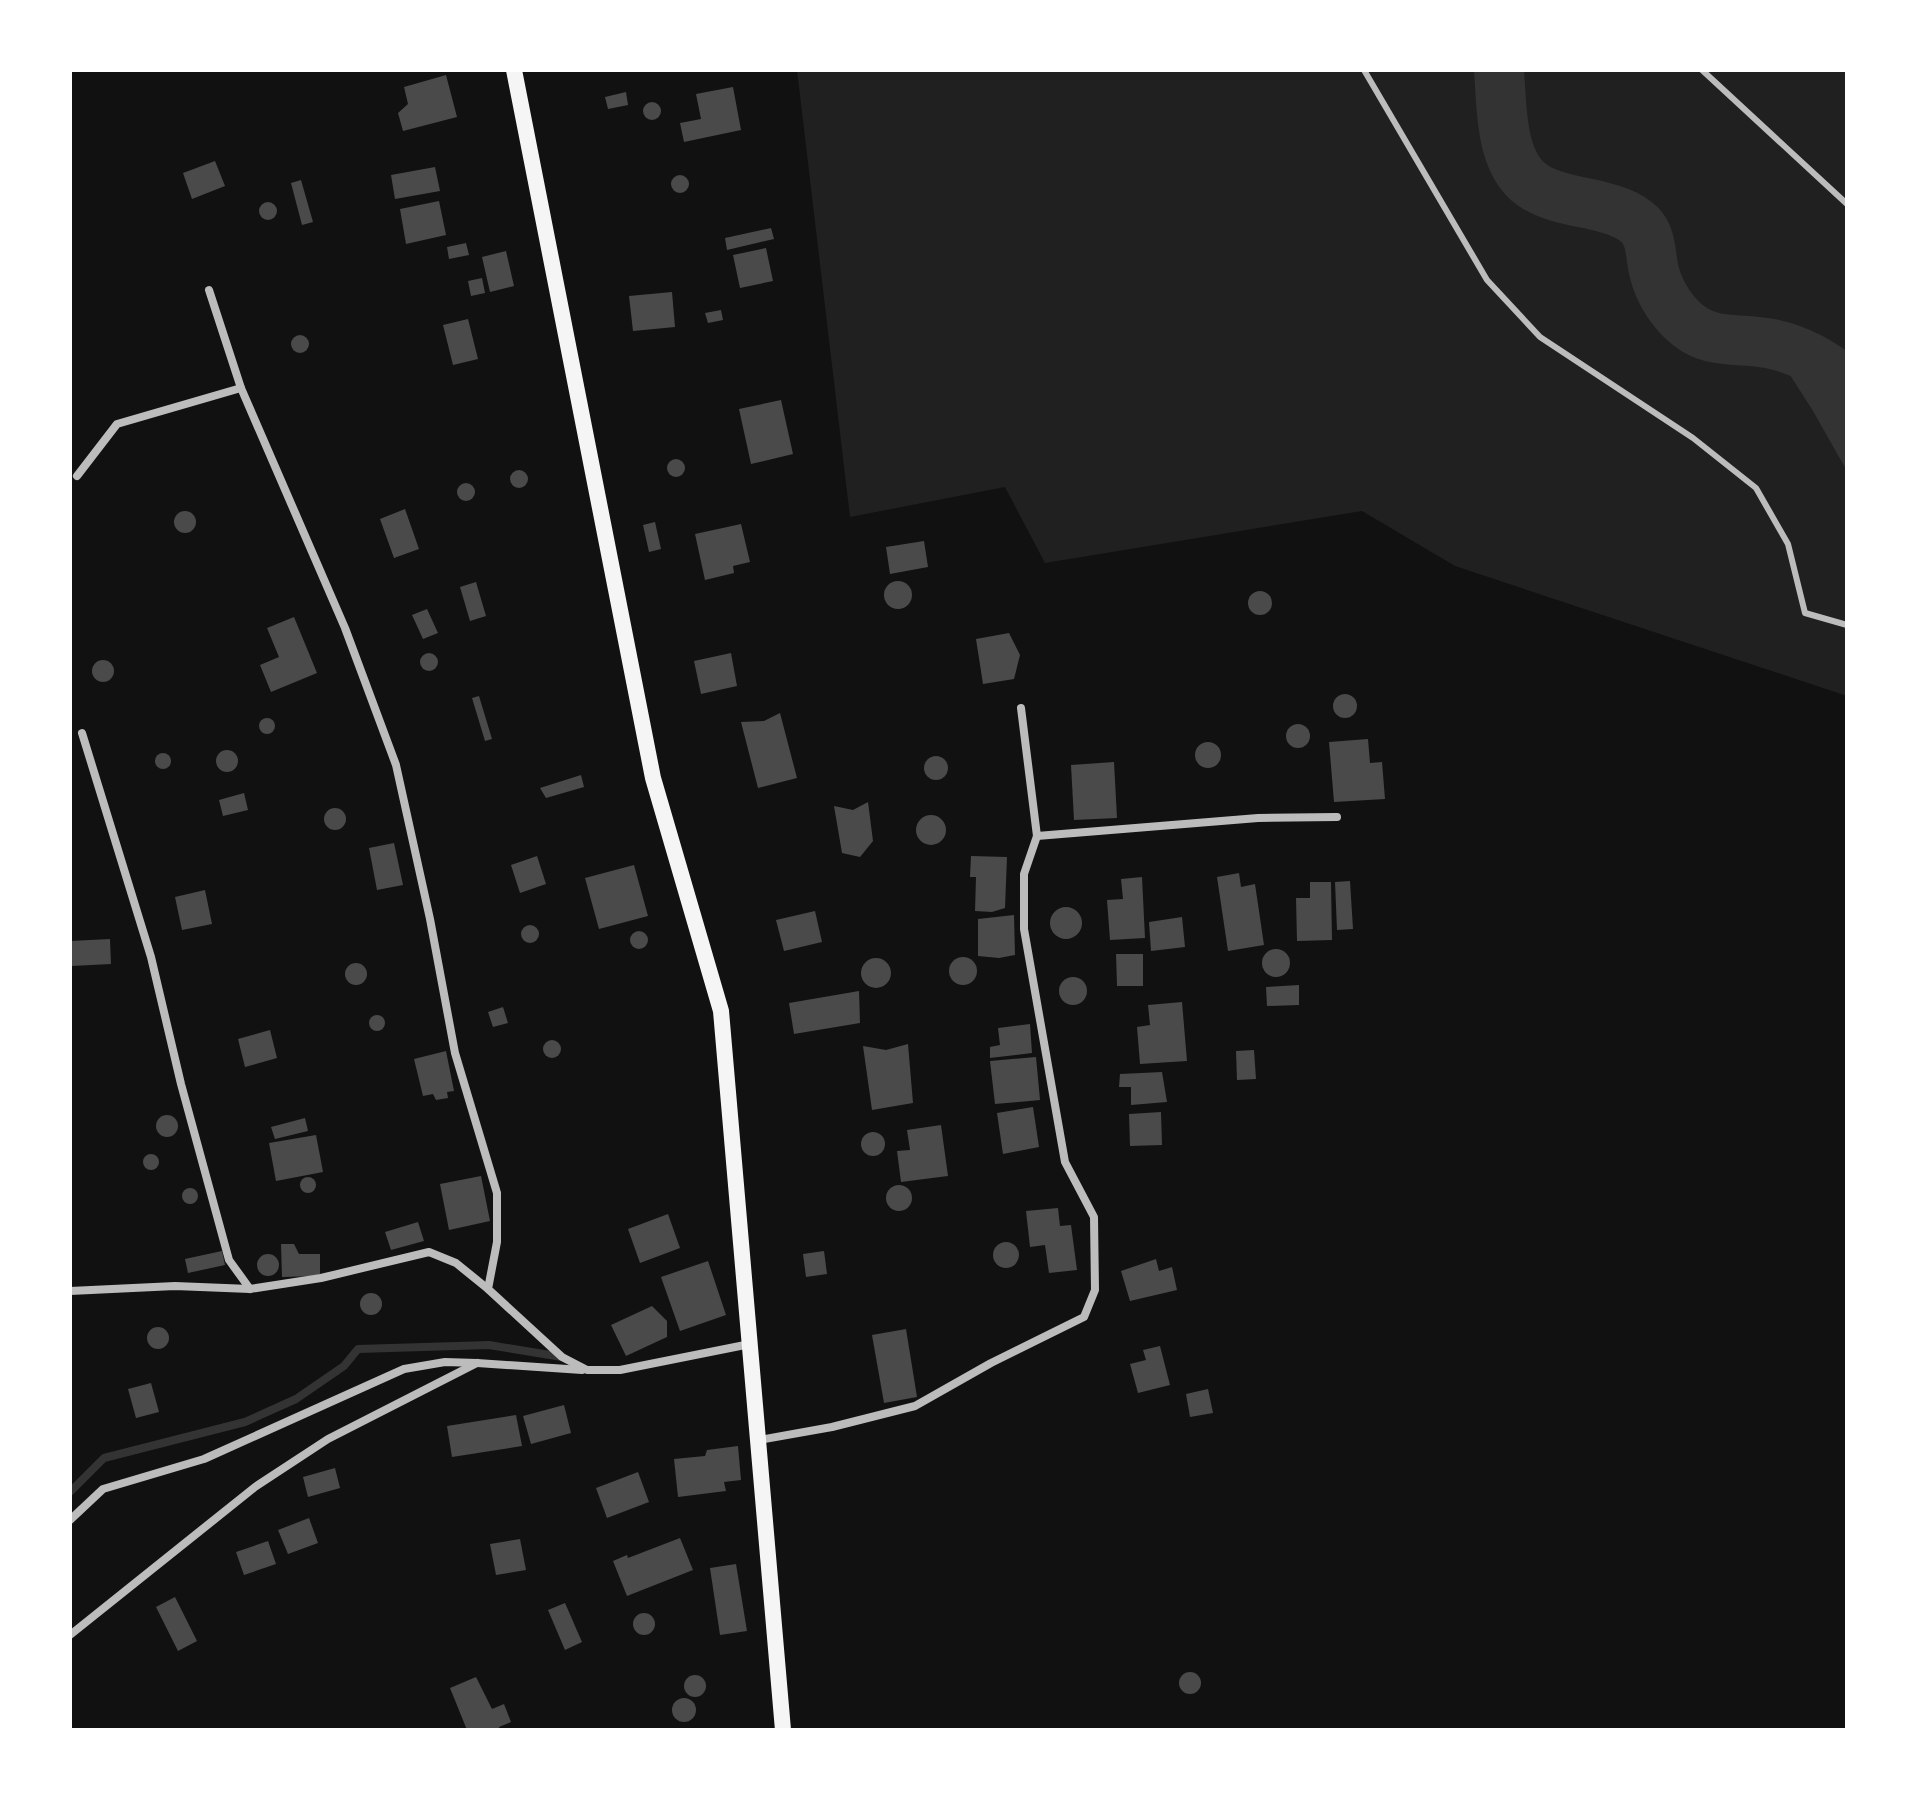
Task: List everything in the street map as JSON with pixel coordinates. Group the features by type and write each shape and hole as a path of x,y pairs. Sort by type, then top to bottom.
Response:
{"main road":[{"path":"514,70 653,778 721,1011 783,1730"}],"street":[{"path":"209,290 241,388 345,628 396,765 430,919 455,1053 497,1193 497,1242 488,1289"},
{"path":"77,476 117,424 241,388"},
{"path":"759,1440 832,1427 915,1406 991,1363 1084,1317 1095,1290 1094,1217 1065,1162 1024,929 1024,874 1037,836 1021,708"},
{"path":"82,733 151,957 181,1084 229,1260 250,1289"},
{"path":"1037,836 1258,818 1337,817"},
{"path":"70,1291 175,1286 250,1289 321,1278 429,1252 456,1263 562,1357 587,1370"},
{"path":"70,1520 103,1489 204,1459 404,1369 445,1362 620,1370 751,1344"},
{"path":"70,1635 255,1487 328,1439 477,1363"}],"lane":[{"path":"1364,70 1487,280 1540,337 1693,438 1756,488 1788,544 1805,613 1847,625"},
{"path":"1702,70 1847,204"}],"shaded area":[{"path":"797,70 1847,70 1847,696 1455,566 1362,511 1045,563 1005,487 850,517"},
{"path":"1692,324 1718,336 1800,339 1831,345 1847,352 1847,471 1776,353 1758,346 1699,337 1688,331"}],"building":[{"path":"446,75 457,117 403,131 398,113 408,104 404,87"},
{"path":"733,87 741,130 684,142 680,123 701,119 696,94"},
{"path":"626,92 628,105 608,109 605,97"},
{"path":"652,102 661,111 652,120 643,111"},
{"path":"215,161 225,186 192,199 183,173"},
{"path":"435,167 440,191 395,199 391,175"},
{"path":"680,175 689,184 680,193 671,184"},
{"path":"301,180 313,222 302,225 291,183"},
{"path":"439,201 446,235 406,244 400,209"},
{"path":"268,202 277,211 268,220 259,211"},
{"path":"771,228 774,239 727,250 725,238"},
{"path":"466,243 469,255 449,259 447,247"},
{"path":"766,248 773,281 740,288 733,255"},
{"path":"506,251 514,286 490,292 482,257"},
{"path":"482,278 485,293 471,296 468,281"},
{"path":"672,292 675,327 633,331 629,296"},
{"path":"721,310 723,320 708,323 705,313"},
{"path":"468,319 478,359 453,365 443,325"},
{"path":"300,335 309,344 300,353 291,344"},
{"path":"781,400 793,454 751,464 739,409"},
{"path":"676,459 685,468 676,477 667,468"},
{"path":"519,470 528,479 519,488 510,479"},
{"path":"466,483 475,492 466,501 457,492"},
{"path":"405,509 419,549 394,558 380,519"},
{"path":"185,511 193,514 196,522 193,530 185,533 177,530 174,522 177,514"},
{"path":"655,522 661,549 649,552 643,525"},
{"path":"741,524 750,562 733,566 734,573 705,580 695,534"},
{"path":"924,541 928,567 890,574 886,547"},
{"path":"898,581 908,585 912,595 908,605 898,609 888,605 884,595 888,585"},
{"path":"476,582 486,616 470,621 460,587"},
{"path":"1260,591 1269,594 1272,603 1269,612 1260,615 1251,612 1248,603 1251,594"},
{"path":"427,609 438,633 423,639 412,615"},
{"path":"294,617 317,673 271,692 260,665 279,657 267,628"},
{"path":"1009,633 1020,655 1014,679 983,684 976,639"},
{"path":"429,653 438,662 429,671 420,662"},
{"path":"731,653 737,686 701,694 694,661"},
{"path":"103,660 111,663 114,671 111,679 103,682 95,679 92,671 95,663"},
{"path":"1345,694 1354,697 1357,706 1354,715 1345,718 1336,715 1333,706 1336,697"},
{"path":"479,696 492,739 485,741 472,698"},
{"path":"780,713 797,778 758,788 741,722 764,721"},
{"path":"267,718 273,720 273,732 267,734 261,732 259,726 261,720"},
{"path":"1298,724 1307,727 1310,736 1307,745 1298,748 1289,745 1286,736 1289,727"},
{"path":"1368,739 1370,763 1382,762 1385,799 1334,802 1329,742"},
{"path":"1208,742 1217,746 1221,755 1217,764 1208,768 1199,764 1195,755 1199,746"},
{"path":"227,750 235,753 238,761 235,769 227,772 219,769 216,761 219,753"},
{"path":"163,753 169,755 169,767 163,769 157,767 155,761 157,755"},
{"path":"936,756 945,759 948,768 945,777 936,780 927,777 924,768 927,759"},
{"path":"1114,762 1117,818 1074,820 1071,765"},
{"path":"581,775 584,787 546,798 540,788"},
{"path":"244,793 248,810 223,816 219,800"},
{"path":"868,802 873,841 860,857 842,853 834,806 853,810"},
{"path":"335,808 343,811 346,819 343,827 335,830 327,827 324,819 327,811"},
{"path":"931,815 937,816 945,824 945,836 937,844 931,845 925,844 917,836 916,830 917,824 925,816"},
{"path":"394,843 403,885 377,890 369,848"},
{"path":"537,856 546,884 520,893 511,865"},
{"path":"971,856 1007,857 1005,908 992,912 975,911 976,877 970,877"},
{"path":"634,865 648,916 599,929 585,878"},
{"path":"1239,873 1241,887 1255,884 1264,945 1228,951 1217,877"},
{"path":"1142,877 1145,938 1110,940 1107,900 1123,899 1121,879"},
{"path":"1350,881 1353,929 1337,930 1335,882"},
{"path":"1310,882 1331,882 1332,940 1297,941 1296,898 1310,898"},
{"path":"205,890 212,924 182,930 175,897"},
{"path":"1066,907 1078,911 1082,923 1078,935 1066,939 1054,935 1050,923 1054,911"},
{"path":"815,911 822,942 784,951 776,920"},
{"path":"1014,915 1015,955 999,958 978,956 978,919"},
{"path":"1182,917 1185,947 1151,951 1149,922"},
{"path":"530,925 539,934 530,943 521,934"},
{"path":"639,931 648,940 639,949 630,940"},
{"path":"110,939 111,964 72,966 70,941"},
{"path":"1276,949 1286,953 1290,963 1286,973 1276,977 1266,973 1262,963 1266,953"},
{"path":"1116,954 1143,954 1143,986 1117,986"},
{"path":"963,957 973,961 977,971 973,981 963,985 953,981 949,971 953,961"},
{"path":"876,958 886,963 891,973 886,983 876,988 866,983 861,973 866,963"},
{"path":"356,963 364,966 367,974 364,982 356,985 348,982 345,974 348,966"},
{"path":"1073,977 1083,981 1087,991 1083,1001 1073,1005 1063,1001 1059,991 1063,981"},
{"path":"1299,985 1299,1005 1267,1006 1266,987"},
{"path":"859,991 860,1023 794,1034 789,1003"},
{"path":"1182,1002 1187,1061 1140,1064 1137,1027 1150,1025 1148,1005"},
{"path":"503,1007 508,1023 493,1027 488,1012"},
{"path":"377,1015 383,1017 383,1029 377,1031 371,1029 369,1023 371,1017"},
{"path":"1030,1024 1032,1053 990,1058 990,1047 1000,1045 998,1028"},
{"path":"270,1030 277,1058 245,1067 238,1039"},
{"path":"552,1040 561,1049 552,1058 543,1049"},
{"path":"908,1044 913,1103 872,1110 863,1046 886,1050"},
{"path":"1254,1050 1256,1079 1237,1080 1236,1051"},
{"path":"446,1051 454,1091 447,1092 448,1098 436,1100 433,1094 423,1096 414,1059"},
{"path":"1036,1057 1040,1100 995,1104 990,1061"},
{"path":"1162,1072 1167,1102 1131,1105 1131,1087 1119,1087 1120,1074"},
{"path":"1033,1107 1039,1147 1003,1154 997,1113"},
{"path":"1161,1112 1162,1145 1130,1146 1129,1114"},
{"path":"167,1115 175,1118 178,1126 175,1134 167,1137 159,1134 156,1126 159,1118"},
{"path":"305,1118 308,1131 275,1139 271,1127"},
{"path":"941,1125 948,1176 901,1182 897,1151 910,1150 907,1130"},
{"path":"873,1132 882,1135 885,1144 882,1153 873,1156 864,1153 861,1144 864,1135"},
{"path":"316,1135 323,1172 276,1181 269,1143"},
{"path":"151,1154 157,1156 157,1168 151,1170 145,1168 143,1162 145,1156"},
{"path":"481,1176 490,1221 449,1230 440,1184"},
{"path":"308,1177 314,1179 314,1191 308,1193 302,1191 300,1185 302,1179"},
{"path":"899,1185 908,1189 912,1198 908,1207 899,1211 890,1207 886,1198 890,1189"},
{"path":"190,1188 196,1190 196,1202 190,1204 184,1202 182,1196 184,1190"},
{"path":"1058,1208 1060,1226 1071,1225 1077,1270 1049,1273 1045,1245 1030,1247 1026,1211"},
{"path":"668,1214 680,1248 640,1263 628,1229"},
{"path":"418,1222 424,1241 391,1250 385,1232"},
{"path":"1006,1242 1015,1246 1019,1255 1015,1264 1006,1268 997,1264 993,1255 997,1246"},
{"path":"281,1244 294,1244 299,1254 320,1254 320,1276 282,1277"},
{"path":"222,1251 225,1265 188,1273 185,1259"},
{"path":"824,1251 827,1274 806,1277 803,1254"},
{"path":"268,1254 276,1257 279,1265 276,1273 268,1276 260,1273 257,1265 260,1257"},
{"path":"1156,1259 1159,1271 1172,1267 1177,1290 1130,1301 1121,1271"},
{"path":"708,1261 726,1315 680,1331 661,1277"},
{"path":"371,1293 379,1296 382,1304 379,1312 371,1315 363,1312 360,1304 363,1296"},
{"path":"652,1306 667,1321 667,1337 626,1356 611,1325"},
{"path":"158,1327 166,1330 169,1338 166,1346 158,1349 150,1346 147,1338 150,1330"},
{"path":"906,1329 917,1397 884,1403 872,1335"},
{"path":"1160,1346 1170,1385 1138,1393 1130,1364 1146,1360 1143,1350"},
{"path":"151,1383 159,1412 136,1418 128,1389"},
{"path":"1208,1389 1213,1413 1190,1417 1186,1394"},
{"path":"564,1405 571,1433 531,1444 523,1416"},
{"path":"516,1415 522,1446 452,1457 447,1426"},
{"path":"738,1446 741,1480 724,1482 726,1491 678,1497 674,1459 705,1456 707,1450"},
{"path":"335,1468 340,1488 308,1497 303,1477"},
{"path":"638,1472 649,1502 607,1518 596,1488"},
{"path":"309,1518 318,1543 288,1554 278,1530"},
{"path":"680,1538 693,1570 627,1596 613,1561"},
{"path":"520,1539 526,1570 496,1575 490,1544"},
{"path":"268,1541 276,1564 244,1575 236,1552"},
{"path":"736,1564 747,1631 720,1635 710,1568"},
{"path":"175,1597 197,1641 178,1651 156,1607"},
{"path":"565,1603 582,1642 565,1650 548,1610"},
{"path":"644,1613 655,1624 644,1635 633,1624"},
{"path":"1190,1672 1201,1683 1190,1694 1179,1683"},
{"path":"695,1675 706,1686 695,1697 684,1686"},
{"path":"476,1677 492,1709 504,1704 511,1722 499,1727 500,1730 467,1730 450,1688"},
{"path":"684,1698 693,1701 696,1710 693,1719 684,1722 675,1719 672,1710 675,1701"}],"waterway":[{"path":"1499,70 1502,118 1515,166 1537,188 1565,199 1613,210 1640,225 1649,241 1656,279 1681,319 1695,330 1713,337 1762,342 1793,350 1821,364 1847,383"},
{"path":"70,1492 104,1458 245,1422 296,1399 344,1366 358,1349 489,1345 562,1357"}]}
